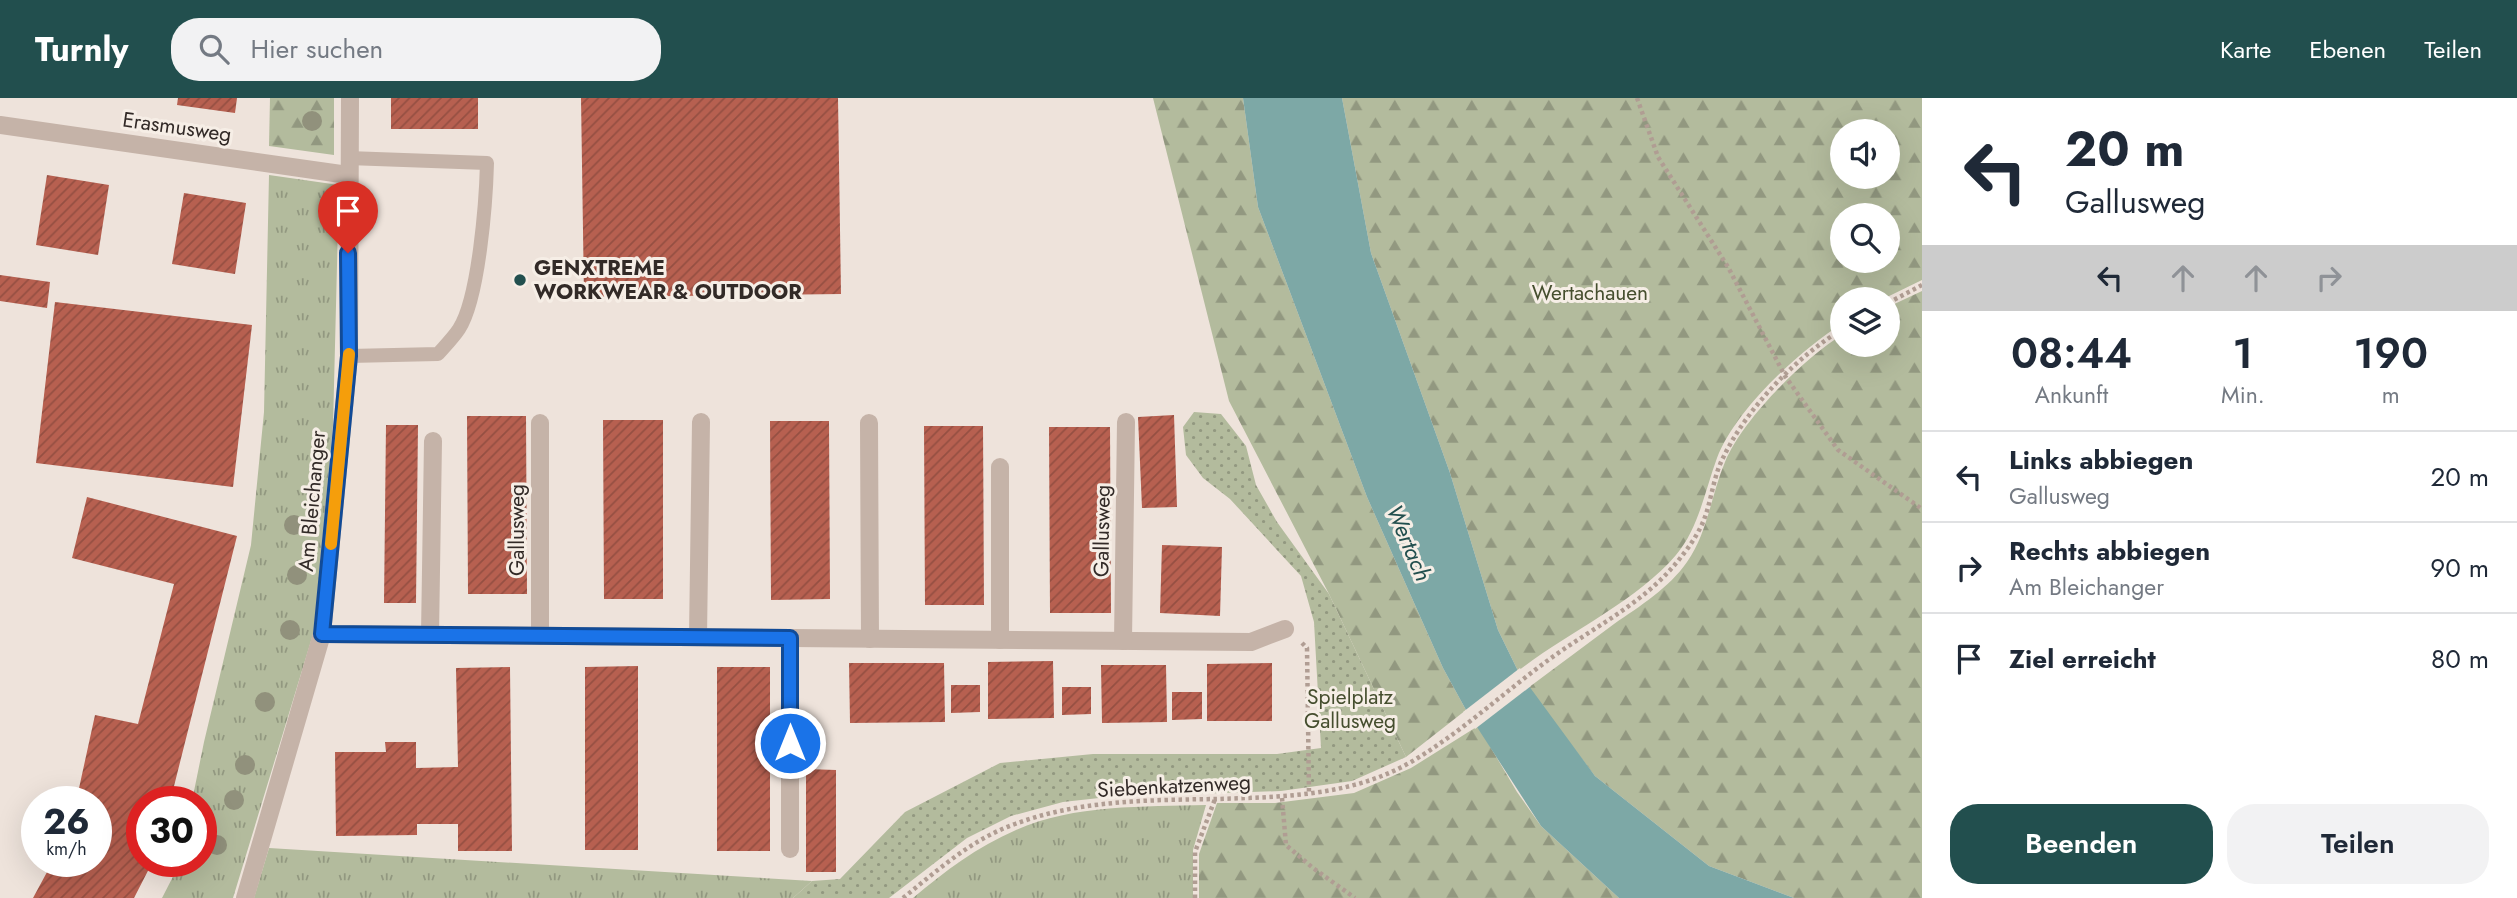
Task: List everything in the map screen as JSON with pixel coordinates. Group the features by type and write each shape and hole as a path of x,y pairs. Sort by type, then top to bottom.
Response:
{"street":[{"name":"Am Bleichanger","path":"245,898 322,634 349,356 349,98"},
{"name":"Erasmusweg","path":"0,125 348,166"},
{"path":"698,637 701,422"},
{"name":"Gallusweg","path":"1123,640 1126,422"},
{"name":"Gallusweg","path":"540,423 540,636"},
{"path":"869,423 870,639"},
{"path":"430,635 433,440"},
{"path":"1000,467 1000,640"},
{"path":"322,634 1251,642 1285,629"},
{"path":"790,638 790,849"}],"lane":[{"path":"348,166 487,163 485,209 472,293 460,327 438,354 349,356"}],"path":[{"path":"1637,98 1658,157 1728,267 1785,376 1838,450 1922,509"},
{"path":"1900,297 1922,285"},
{"name":"Siebenkatzenweg","path":"903,898 969,846 1014,824 1065,810 1110,803 1309,794 1354,787 1410,763 1550,659 1653,590 1682,556 1704,520 1723,457 1750,413 1785,376 1830,336"},
{"path":"1285,629 1307,648 1309,794"},
{"path":"1282,797 1286,845 1312,868 1355,898"},
{"path":"1195,898 1195,852 1214,799"}],"green space":[{"path":"270,98 334,98 334,155 269,146"},
{"path":"1153,98 1243,98 1258,207 1367,497 1443,668 1466,710 1406,757 1329,594 1229,401"},
{"name":"Wertachauen","path":"1342,98 1922,98 1922,280 1900,291 1900,287 1830,287 1830,332 1789,365 1739,420 1717,458 1701,508 1676,555 1660,572 1622,602 1518,671 1498,630 1450,473 1371,253"},
{"path":"269,175 339,185 333,426 314,631 233,898 162,898 173,877 217,877 217,786 195,786 251,545 264,412"},
{"path":"1922,291 1922,898 1794,898 1709,866 1595,776 1528,688 1654,596 1680,571 1700,538 1720,475 1734,445 1760,409 1810,358 1830,343 1830,357 1900,357 1900,301"},
{"name":"Spielplatz Gallusweg","path":"1194,412 1221,414 1246,446 1256,485 1277,522 1329,594 1406,757 1352,781 1281,791 1108,797 1063,802 1011,816 967,838 889,898 793,898 812,881 840,879 905,812 1000,763 1093,754 1277,754 1321,748 1314,622 1301,576 1230,499 1203,478 1186,455 1183,427"},
{"path":"1478,726 1517,792 1541,826 1619,898 1199,898 1199,854 1217,803 1275,803 1354,793 1411,768"},
{"path":"1206,805 1193,850 1193,898 913,898 975,852 1016,830 1038,822 1061,815 1109,808"},
{"path":"269,848 812,881 793,898 254,898"}],"water":[{"name":"Wertach","path":"1243,98 1342,98 1371,253 1450,473 1498,630 1518,671 1595,776 1709,866 1794,898 1619,898 1541,826 1466,710 1443,668 1367,497 1258,207"}],"pier":[{"path":"1520,668 1531,686 1475,729 1463,712"}],"building":[{"path":"178,98 237,98 235,113 177,105"},
{"path":"391,98 478,98 478,129 391,129"},
{"path":"581,98 838,98 841,294 584,297"},
{"path":"47,175 109,185 98,255 36,245"},
{"path":"184,193 246,203 235,274 172,264"},
{"path":"0,275 50,282 47,308 0,301"},
{"path":"55,302 252,325 233,487 36,463"},
{"path":"1174,415 1177,507 1142,508 1138,417"},
{"path":"467,416 526,416 527,594 468,594"},
{"path":"603,420 663,420 663,599 604,599"},
{"path":"770,421 829,421 830,599 771,600"},
{"path":"386,425 418,425 416,603 384,603"},
{"path":"924,426 983,426 984,605 925,605"},
{"path":"1049,427 1110,427 1111,613 1050,613"},
{"path":"87,497 237,536 174,786 126,786 126,877 145,877 134,898 33,898 44,877 112,877 112,786 79,786 95,715 138,724 174,584 72,558"},
{"path":"1162,545 1222,547 1220,616 1160,613"},
{"path":"1053,661 1054,718 988,719 988,662"},
{"path":"849,663 944,663 945,722 850,723"},
{"path":"1272,663 1272,721 1207,721 1207,664"},
{"path":"1101,665 1166,665 1167,722 1102,723"},
{"path":"638,666 638,850 585,850 585,667"},
{"path":"510,667 512,851 458,851 458,824 417,824 417,835 336,836 335,752 386,752 385,742 416,742 416,768 458,767 456,668"},
{"path":"717,667 770,667 770,851 717,851"},
{"path":"951,685 980,685 980,712 951,713"},
{"path":"1062,687 1091,687 1091,714 1062,715"},
{"path":"1172,692 1202,692 1202,719 1172,720"},
{"path":"806,769 836,770 836,872 806,872"}],"slow traffic":[{"path":"331,544 349,354"}],"place":[{"name":"GENXTREME WORKWEAR & OUTDOOR","path":"520,280"}],"route":[{"path":"348,253 349,356 322,634 790,638 790,743"}]}
